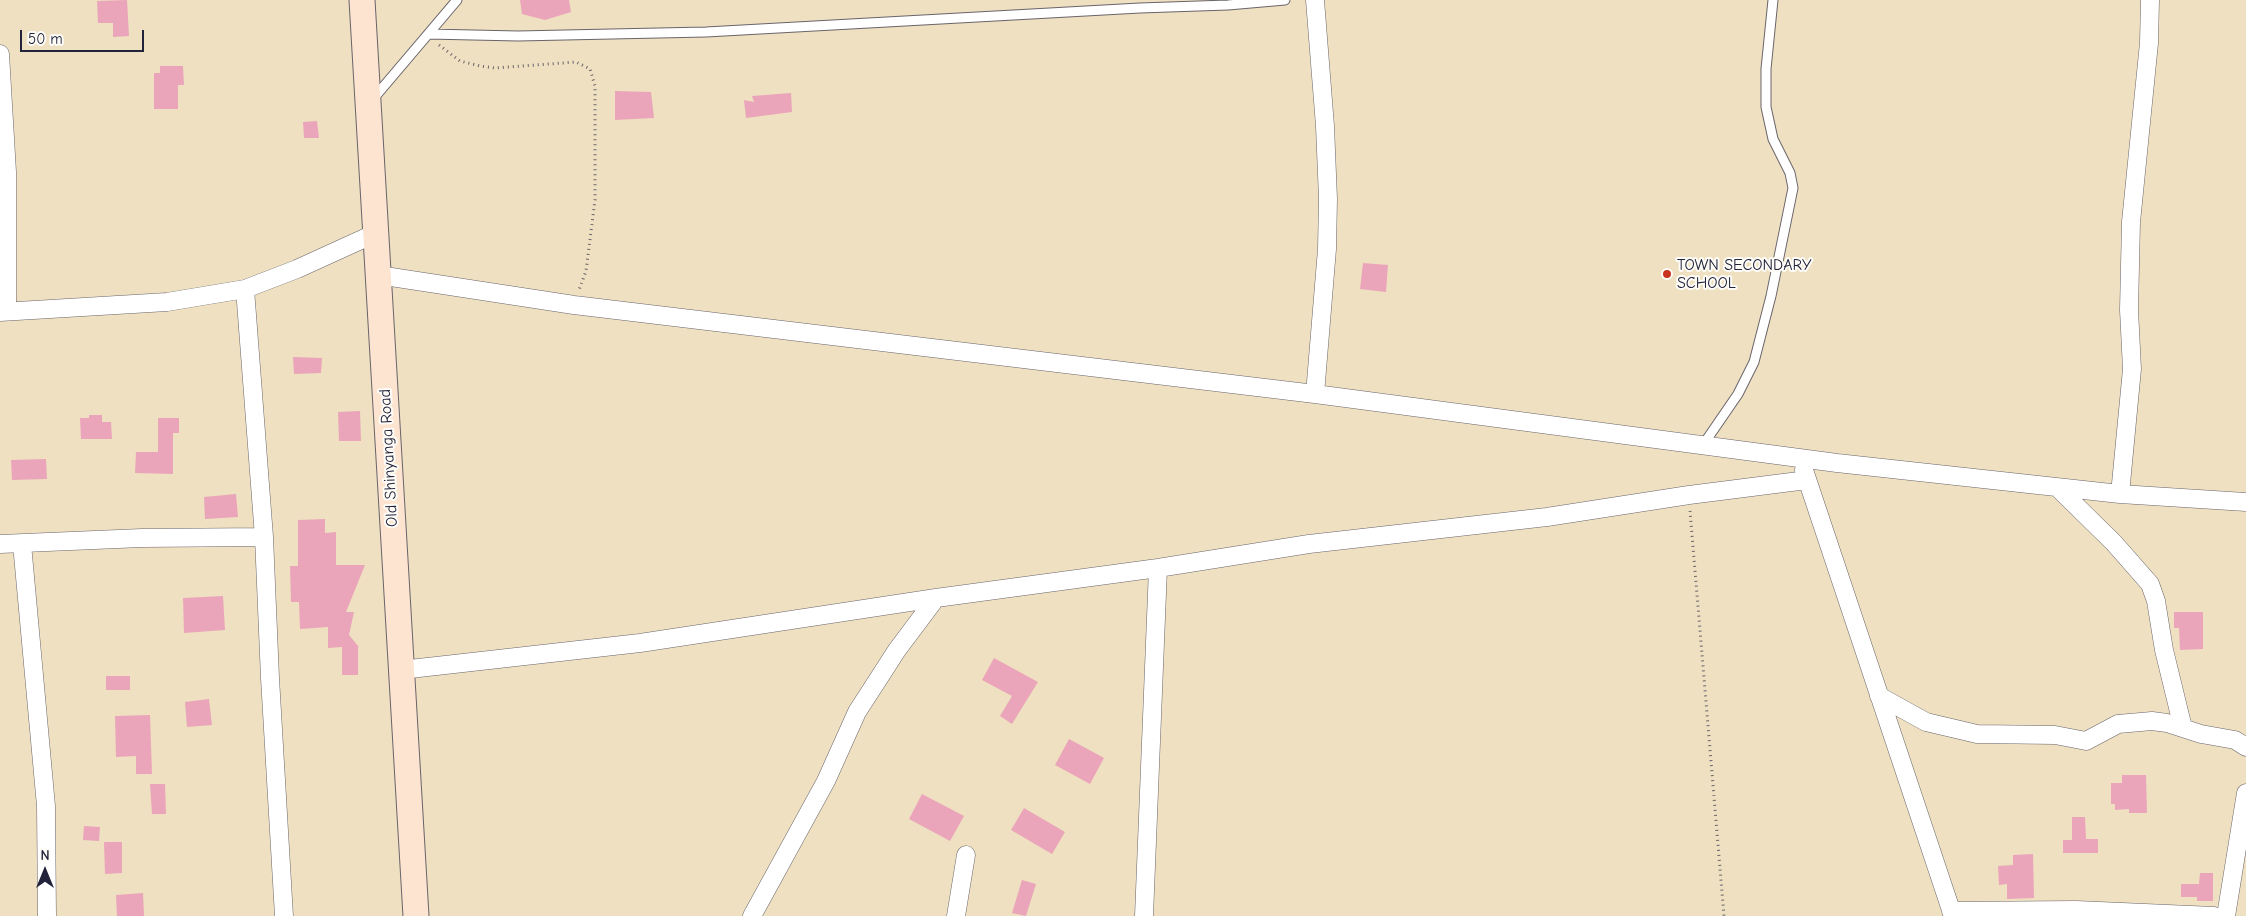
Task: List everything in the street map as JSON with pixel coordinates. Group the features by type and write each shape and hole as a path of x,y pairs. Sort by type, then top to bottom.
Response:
{"main road":[{"name":"Old Shinyanga Road","path":"362,0 416,916"}],"street":[{"path":"1315,0 1326,126 1328,200 1327,249 1315,394"},
{"path":"2120,494 2132,369 2129,310 2131,222 2149,43 2150,0"},
{"path":"0,54 4,172 3,312 167,302 245,289 297,269 376,232"},
{"path":"378,275 574,305 1033,362 1315,394 1930,474 2120,494 2246,502"},
{"path":"245,289 264,537 284,916"},
{"path":"1801,458 1952,914 2086,910 2214,916"},
{"path":"401,670 640,643 936,598 1158,568 1309,544 1547,517 1689,495 1807,480"},
{"path":"2057,487 2114,544 2150,584 2156,602 2164,650 2183,728"},
{"path":"0,544 142,538 264,537"},
{"path":"22,544 46,806 47,916"},
{"path":"1144,916 1158,568"},
{"path":"752,916 826,781 858,712 897,650 936,598"},
{"path":"1879,696 1926,722 1977,734 2055,735 2086,741 2095,738 2108,728 2127,722 2159,721 2201,734 2235,740 2246,747"},
{"path":"2226,916 2246,793"},
{"path":"956,916 966,855"}],"lane":[{"path":"369,103 457,0"},
{"path":"428,34 518,36 706,32 1140,8 1228,5 1285,0"},
{"path":"1703,445 1738,394 1754,362 1771,296 1793,188 1790,173 1773,139 1766,107 1766,69 1773,0"}],"path":[{"path":"428,34 452,57 470,65 495,68 576,62 590,69 595,86 595,200 586,271 574,305"},
{"path":"1689,495 1724,916"}],"building":[{"path":"127,0 129,36 113,37 113,23 98,23 97,1"},
{"path":"520,0 569,0 571,12 545,20 522,14"},
{"path":"160,66 183,66 184,85 178,85 178,109 154,109 154,73 160,73"},
{"path":"615,91 651,92 654,118 615,120"},
{"path":"791,93 792,112 746,118 744,100 754,102 752,96"},
{"path":"317,121 319,138 304,138 303,122"},
{"path":"1363,263 1388,265 1386,292 1360,289"},
{"path":"293,357 322,358 321,373 294,374"},
{"path":"360,411 361,441 339,441 338,412"},
{"path":"89,415 102,415 102,422 111,422 112,439 81,439 80,418 89,418"},
{"path":"158,418 179,418 179,433 173,433 173,474 135,473 136,452 158,452"},
{"path":"46,459 47,479 12,480 11,460"},
{"path":"236,494 238,517 205,519 204,497"},
{"path":"325,519 325,533 336,532 336,565 365,565 346,612 354,612 349,635 359,647 358,675 342,675 342,647 328,648 328,627 300,629 299,602 291,602 290,566 298,566 298,520"},
{"path":"223,596 225,630 184,633 183,598"},
{"path":"2174,612 2203,612 2203,649 2180,650 2179,628 2174,628"},
{"path":"994,658 1038,682 1012,724 1000,716 1012,696 982,680"},
{"path":"106,676 130,676 130,690 106,690"},
{"path":"209,699 212,725 187,727 185,702"},
{"path":"150,715 152,774 136,774 136,756 116,757 115,716"},
{"path":"1069,739 1104,758 1090,784 1055,765"},
{"path":"2122,775 2146,775 2147,813 2129,813 2129,809 2115,810 2115,804 2111,804 2111,783 2122,783"},
{"path":"150,784 165,784 166,814 152,814"},
{"path":"922,794 964,816 950,841 909,819"},
{"path":"1024,808 1065,832 1052,854 1011,830"},
{"path":"2072,817 2085,817 2086,839 2098,839 2098,853 2063,853 2063,840 2072,840"},
{"path":"84,826 100,827 99,841 83,840"},
{"path":"104,842 122,842 122,873 105,874"},
{"path":"2033,854 2034,898 2007,899 2007,884 1999,885 1998,866 2013,865 2013,855"},
{"path":"2200,873 2213,873 2213,901 2197,901 2197,897 2181,897 2181,884 2199,884"},
{"path":"1022,880 1036,884 1026,916 1012,913"},
{"path":"143,893 144,916 117,916 116,895"}],"place":[{"name":"TOWN SECONDARY SCHOOL","path":"1667,274"}]}
